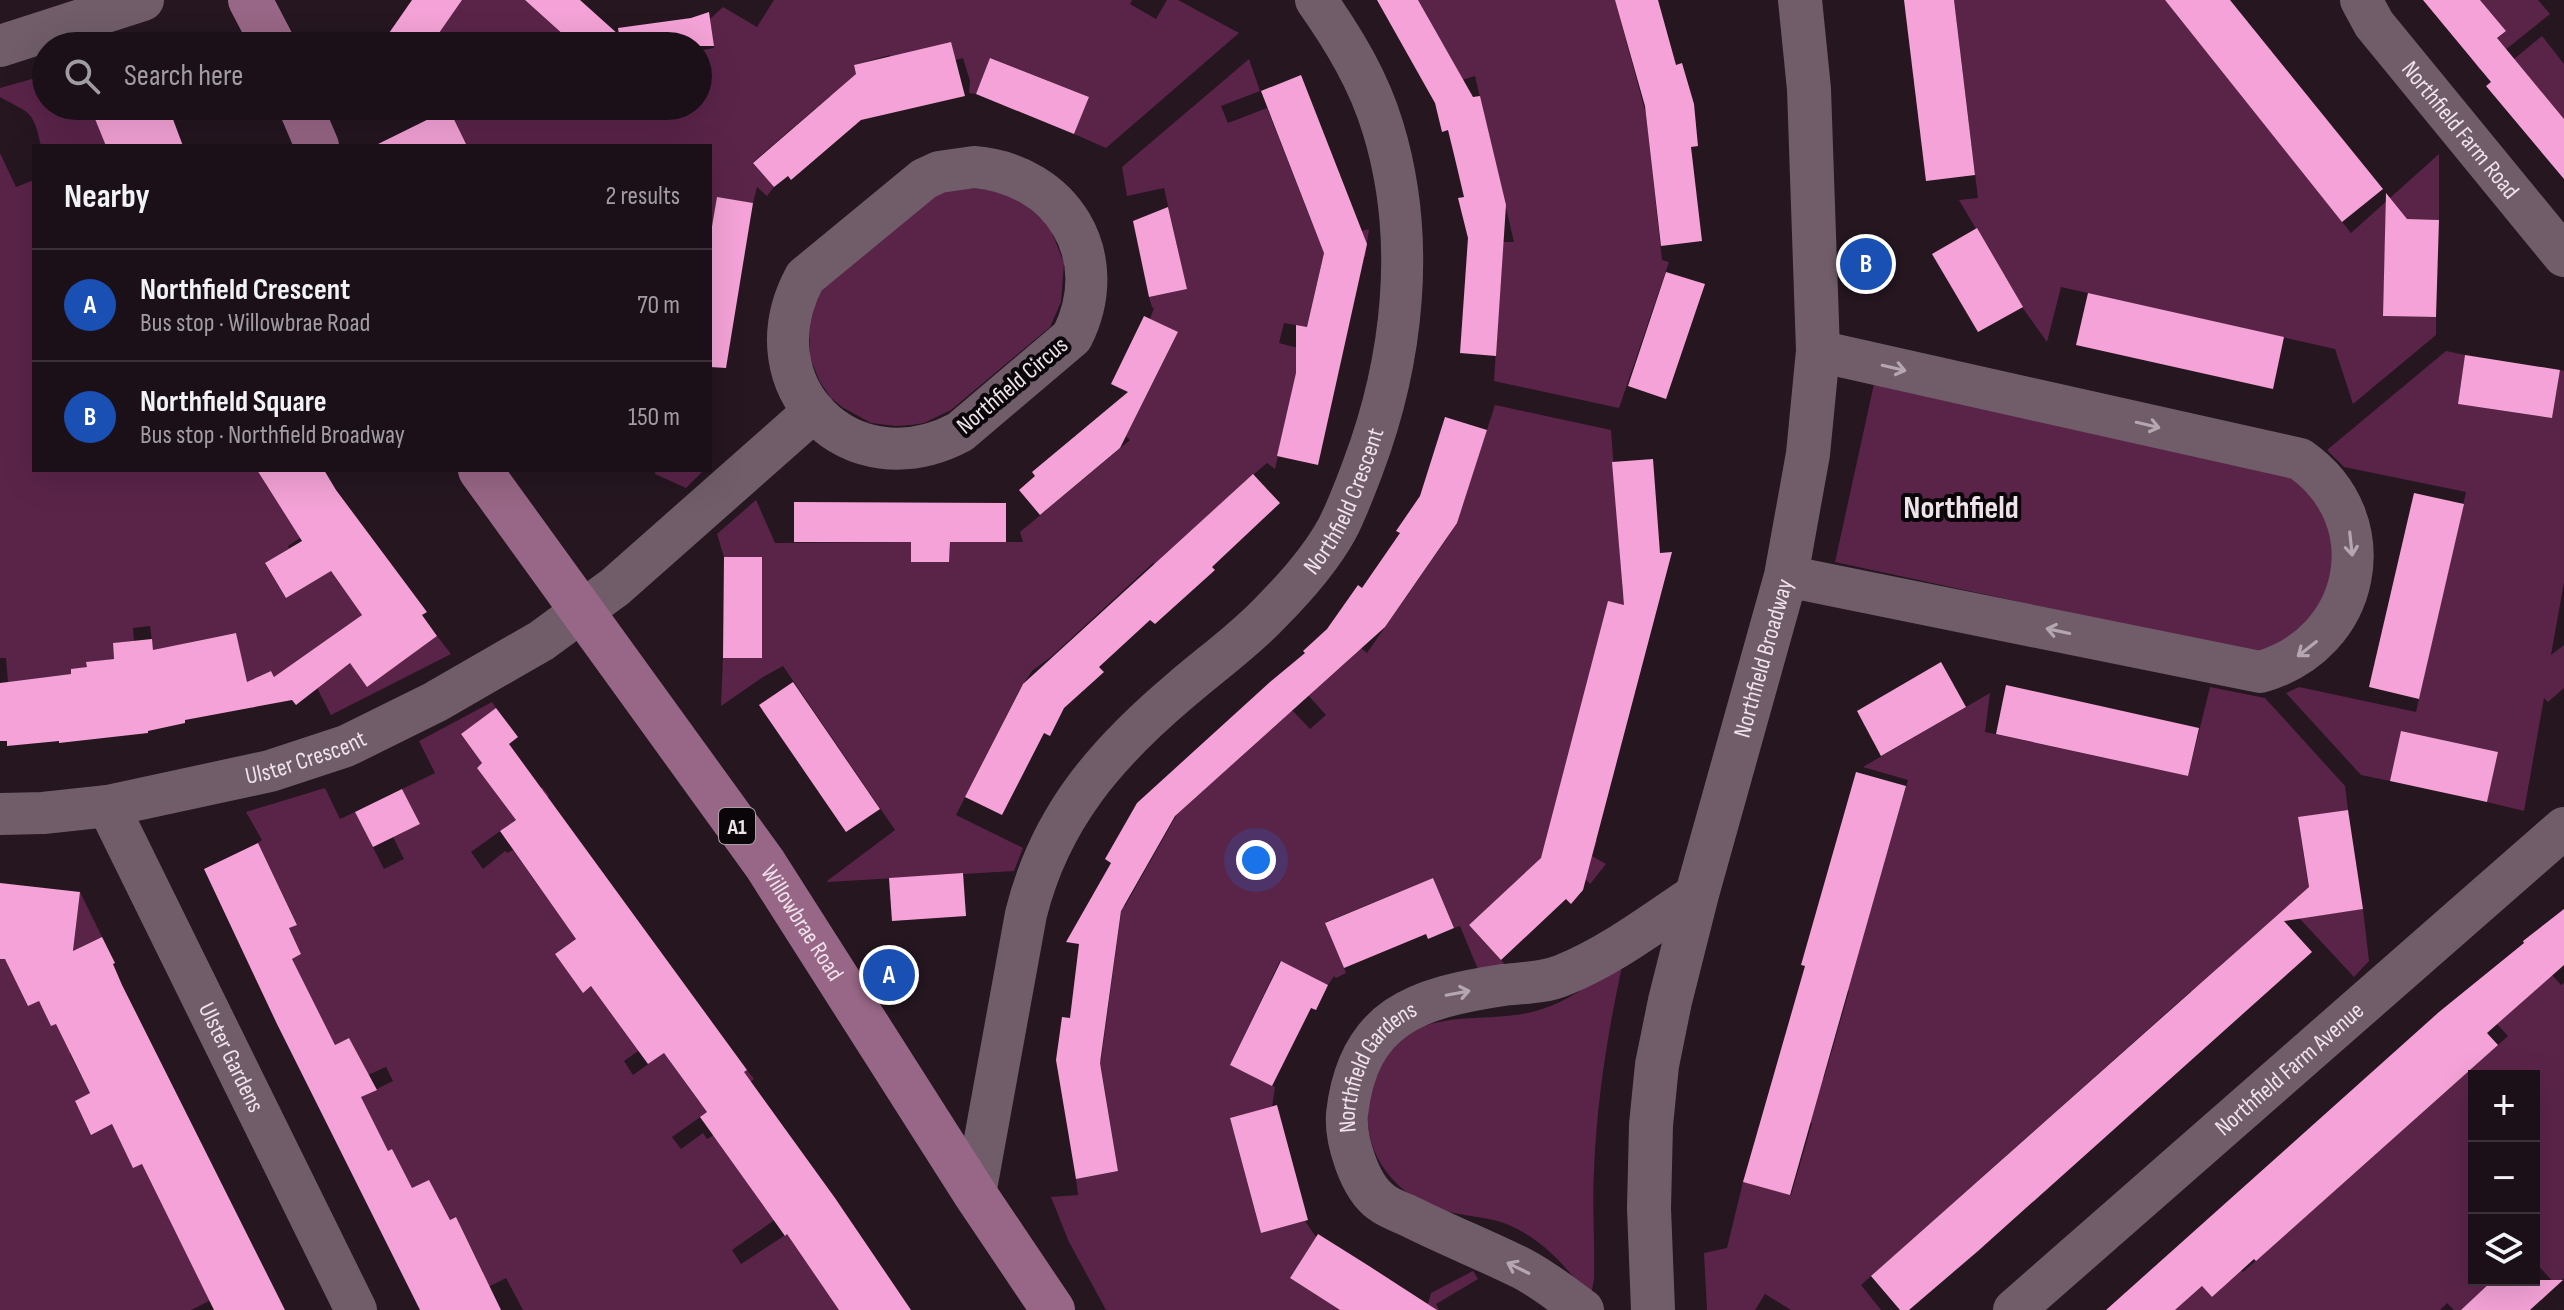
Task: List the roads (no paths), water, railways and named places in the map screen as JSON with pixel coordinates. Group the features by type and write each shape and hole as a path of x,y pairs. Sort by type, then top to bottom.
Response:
{"main road":[{"path":"250,0 267,32"},
{"path":"306,120 316,144"},
{"name":"Willowbrae Road","path":"481,472 765,864 975,1194 1053,1310"}],"street":[{"path":"44,32 143,0"},
{"name":"Northfield Crescent","path":"975,1194 1026,914 1039,871 1056,833 1085,786 1120,745 1180,690 1232,650 1270,614 1310,567 1336,529 1355,488 1373,436 1390,375 1399,310 1403,252 1397,190 1383,130 1370,93 1341,35 1316,0"},
{"name":"Northfield Broadway","path":"1653,1310 1649,1208 1651,1125 1662,1039 1697,894 1786,576 1808,454 1818,351 1809,89 1800,0"},
{"name":"Northfield Farm Road","path":"2361,0 2374,24 2564,256"},
{"path":"0,46 32,36"},
{"name":"Northfield Circus","path":"974,167 1003,171 1035,185 1063,211 1078,236 1086,265 1086,294 1072,337 960,432 924,448 893,450 848,438 814,411 796,382 788,352 789,314 797,290 805,277 924,179 939,172 974,167"},
{"path":"1786,576 2260,672 2292,661 2324,635 2345,600 2353,564 2352,538 2339,500 2317,470 2300,459 1818,351"},
{"path":"581,612 615,587 814,411"},
{"name":"Ulster Crescent","path":"0,814 108,806 270,771 346,746 435,702 541,641 581,612"},
{"name":"Ulster Gardens","path":"108,806 356,1310"},
{"name":"Northfield Farm Avenue","path":"2014,1310 2564,828"},
{"name":"Northfield Gardens","path":"1583,1310 1524,1270 1379,1201 1361,1175 1350,1146 1347,1122 1350,1086 1359,1063 1373,1041 1392,1021 1421,1003 1459,993 1559,977 1606,956 1697,894"}],"place":[{"name":"Northfield Square","path":"1866,264"},
{"name":"Northfield Crescent","path":"889,975"}],"district":[{"name":"Northfield","path":"1961,507"}]}
